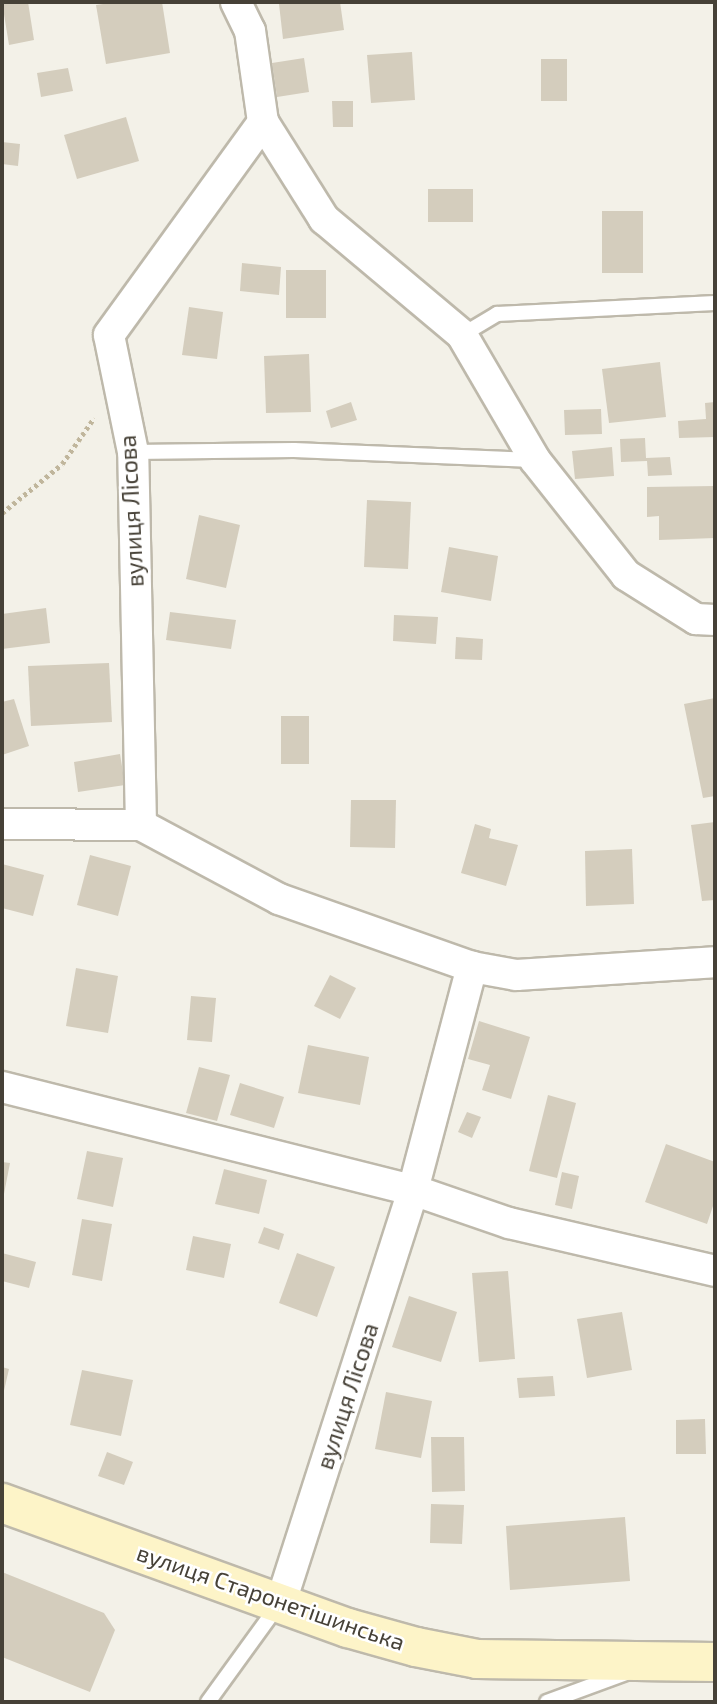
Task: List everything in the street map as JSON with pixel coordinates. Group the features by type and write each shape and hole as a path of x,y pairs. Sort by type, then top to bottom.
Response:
{"main road":[{"name":"вулиця Старонетішинська","path":"2,1503 348,1628 477,1659 715,1662"}],"street":[{"path":"236,2 250,31 263,122 324,219 461,335 535,460 626,575 696,619 715,620"},
{"name":"вулиця Лісова","path":"141,825 133,452 109,335 263,122"},
{"path":"2,824 141,825 279,899 472,967 516,975 715,962"},
{"name":"вулиця Лісова","path":"281,1602 413,1190 472,967"},
{"path":"2,1087 413,1190 509,1223 715,1271"}],"lane":[{"path":"461,335 498,314 715,303"},
{"path":"133,452 294,450 535,460"},
{"path":"208,1702 281,1602"},
{"path":"547,1702 653,1663"}],"path":[{"path":"2,513 79,446 105,385 116,375"}],"building":[{"path":"2,2 28,2 34,40 9,45"},
{"path":"162,2 170,53 106,64 96,5"},
{"path":"340,2 344,30 283,39 279,4"},
{"path":"412,52 415,100 371,103 367,55"},
{"path":"304,58 309,92 277,97 272,63"},
{"path":"541,59 567,59 567,101 541,101"},
{"path":"68,68 73,91 41,97 37,73"},
{"path":"332,101 353,101 353,127 333,127"},
{"path":"126,117 139,161 77,179 64,135"},
{"path":"2,142 20,144 18,166 2,164"},
{"path":"428,189 473,189 473,222 428,222"},
{"path":"602,211 643,211 643,273 602,273"},
{"path":"242,263 281,267 279,295 240,291"},
{"path":"286,270 326,270 326,318 286,318"},
{"path":"189,307 223,312 217,359 182,355"},
{"path":"309,354 311,412 266,413 264,356"},
{"path":"660,362 666,417 609,423 602,369"},
{"path":"351,402 357,420 331,428 326,411"},
{"path":"715,402 715,437 679,438 678,421 706,419 705,403"},
{"path":"601,409 602,434 565,435 564,410"},
{"path":"645,438 646,458 670,457 672,475 648,476 647,461 621,462 620,439"},
{"path":"612,447 614,476 575,479 572,451"},
{"path":"714,486 715,538 659,540 659,516 647,517 647,487"},
{"path":"367,500 411,502 408,569 364,567"},
{"path":"199,515 240,525 226,588 186,579"},
{"path":"449,547 498,556 491,601 441,592"},
{"path":"46,608 50,643 2,649 2,614"},
{"path":"170,612 236,620 231,649 166,640"},
{"path":"394,615 438,617 436,644 393,641"},
{"path":"456,637 483,639 482,660 455,659"},
{"path":"109,663 112,722 31,726 28,666"},
{"path":"715,698 715,796 703,798 684,704"},
{"path":"14,699 29,746 2,755 2,702"},
{"path":"281,716 309,716 309,764 281,764"},
{"path":"120,754 125,785 78,792 74,762"},
{"path":"351,800 396,800 395,848 350,847"},
{"path":"715,822 715,900 702,901 691,825"},
{"path":"475,824 491,829 489,838 518,845 506,886 461,873"},
{"path":"632,849 634,904 586,906 585,851"},
{"path":"90,855 131,866 118,916 77,905"},
{"path":"2,864 44,875 33,916 2,908"},
{"path":"76,968 118,976 108,1033 66,1026"},
{"path":"330,975 356,988 340,1019 314,1006"},
{"path":"191,996 216,998 212,1042 187,1040"},
{"path":"479,1021 530,1037 511,1099 482,1090 490,1065 468,1059"},
{"path":"308,1045 369,1057 360,1105 298,1093"},
{"path":"199,1067 230,1075 217,1121 186,1113"},
{"path":"240,1083 284,1097 274,1128 230,1115"},
{"path":"548,1095 576,1103 557,1178 529,1171"},
{"path":"467,1112 481,1117 472,1138 458,1132"},
{"path":"666,1144 715,1162 715,1200 707,1224 645,1202"},
{"path":"87,1151 123,1158 113,1207 77,1199"},
{"path":"2,1162 10,1163 3,1199 2,1199"},
{"path":"224,1169 267,1180 259,1214 215,1204"},
{"path":"562,1172 579,1176 572,1209 555,1205"},
{"path":"82,1219 112,1224 102,1281 72,1275"},
{"path":"264,1227 284,1234 279,1250 258,1243"},
{"path":"193,1236 231,1244 224,1278 186,1270"},
{"path":"2,1253 36,1262 29,1288 2,1281"},
{"path":"297,1253 335,1267 317,1317 279,1303"},
{"path":"508,1271 515,1359 479,1362 472,1273"},
{"path":"409,1296 457,1312 441,1362 392,1347"},
{"path":"622,1312 632,1370 587,1378 577,1319"},
{"path":"2,1367 9,1369 3,1395 2,1395"},
{"path":"82,1370 133,1380 121,1436 70,1425"},
{"path":"553,1376 555,1396 519,1398 517,1378"},
{"path":"386,1392 432,1401 421,1458 375,1449"},
{"path":"705,1419 706,1454 676,1454 676,1420"},
{"path":"431,1437 464,1437 465,1491 432,1492"},
{"path":"107,1452 133,1462 124,1485 98,1476"},
{"path":"431,1504 464,1505 462,1544 430,1543"},
{"path":"625,1517 630,1581 510,1590 506,1526"},
{"path":"2,1572 104,1613 115,1630 90,1692 2,1657"}]}
